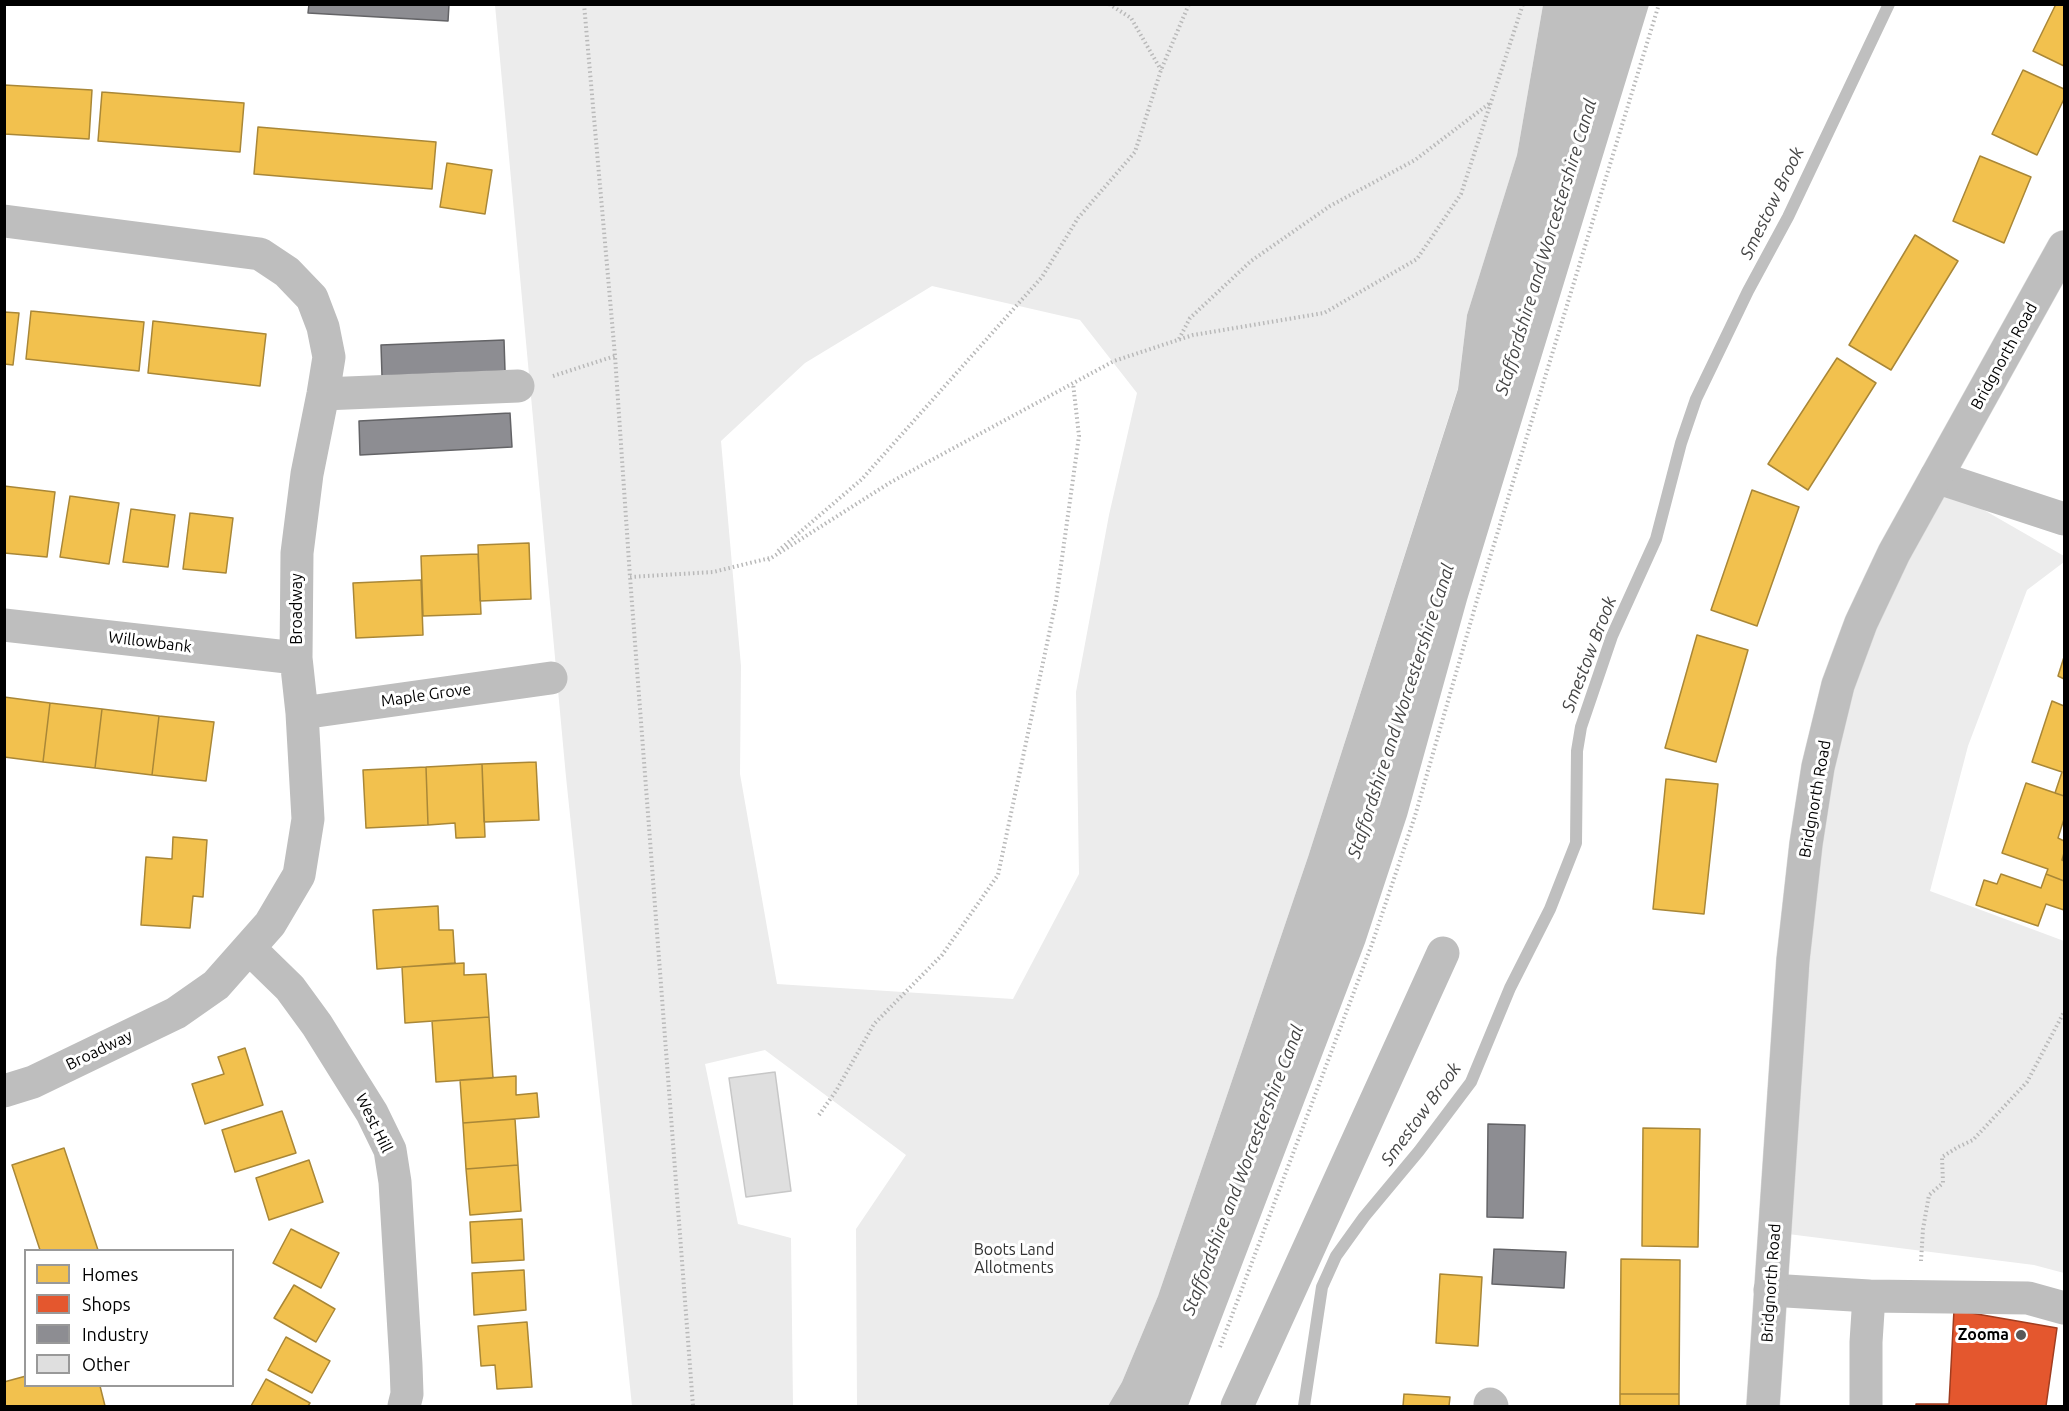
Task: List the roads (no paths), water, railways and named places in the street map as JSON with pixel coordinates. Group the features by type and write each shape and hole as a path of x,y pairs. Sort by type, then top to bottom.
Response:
{"main road":[{"name":"Broadway","path":"4,221 260,254 287,272 312,298 323,327 329,357 307,474 297,553 296,658 302,713 308,819 299,875 270,924 216,985 176,1013 33,1082 4,1090"},
{"name":"Bridgnorth Road","path":"1763,1407 1793,960 1806,844 1818,767 1838,685 1861,623 1894,553 2064,248"},
{"path":"323,394 518,386"},
{"path":"1936,477 2064,519"},
{"name":"Willowbank","path":"4,625 296,658"},
{"name":"Maple Grove","path":"302,713 551,678"},
{"name":"West Hill","path":"250,949 290,988 317,1025 372,1113 390,1150 395,1182 405,1354 407,1394 404,1407"},
{"path":"1237,1407 1443,953"},
{"path":"1770,1290 1869,1296 2028,1298 2064,1308"},
{"path":"1866,1407 1869,1296"}],"water":[{"name":"Staffordshire and Worcestershire Canal","path":"1543,5 1649,5 1467,600 1407,816 1365,943 1188,1406 1108,1406 1122,1382 1158,1296 1308,857 1458,389 1467,315 1517,155"}],"waterway":[{"name":"Smestow Brook","path":"1304,1406 1322,1287 1336,1256 1471,1082 1510,988 1550,909 1576,843 1577,751 1581,727 1612,636 1656,539 1681,443 1696,399 1748,291 1788,217 1889,4"}],"place":[{"name":"Zooma","path":"2021,1335"}],"park label":[{"name":"Boots Land Allotments","path":"1014,1259"}]}
